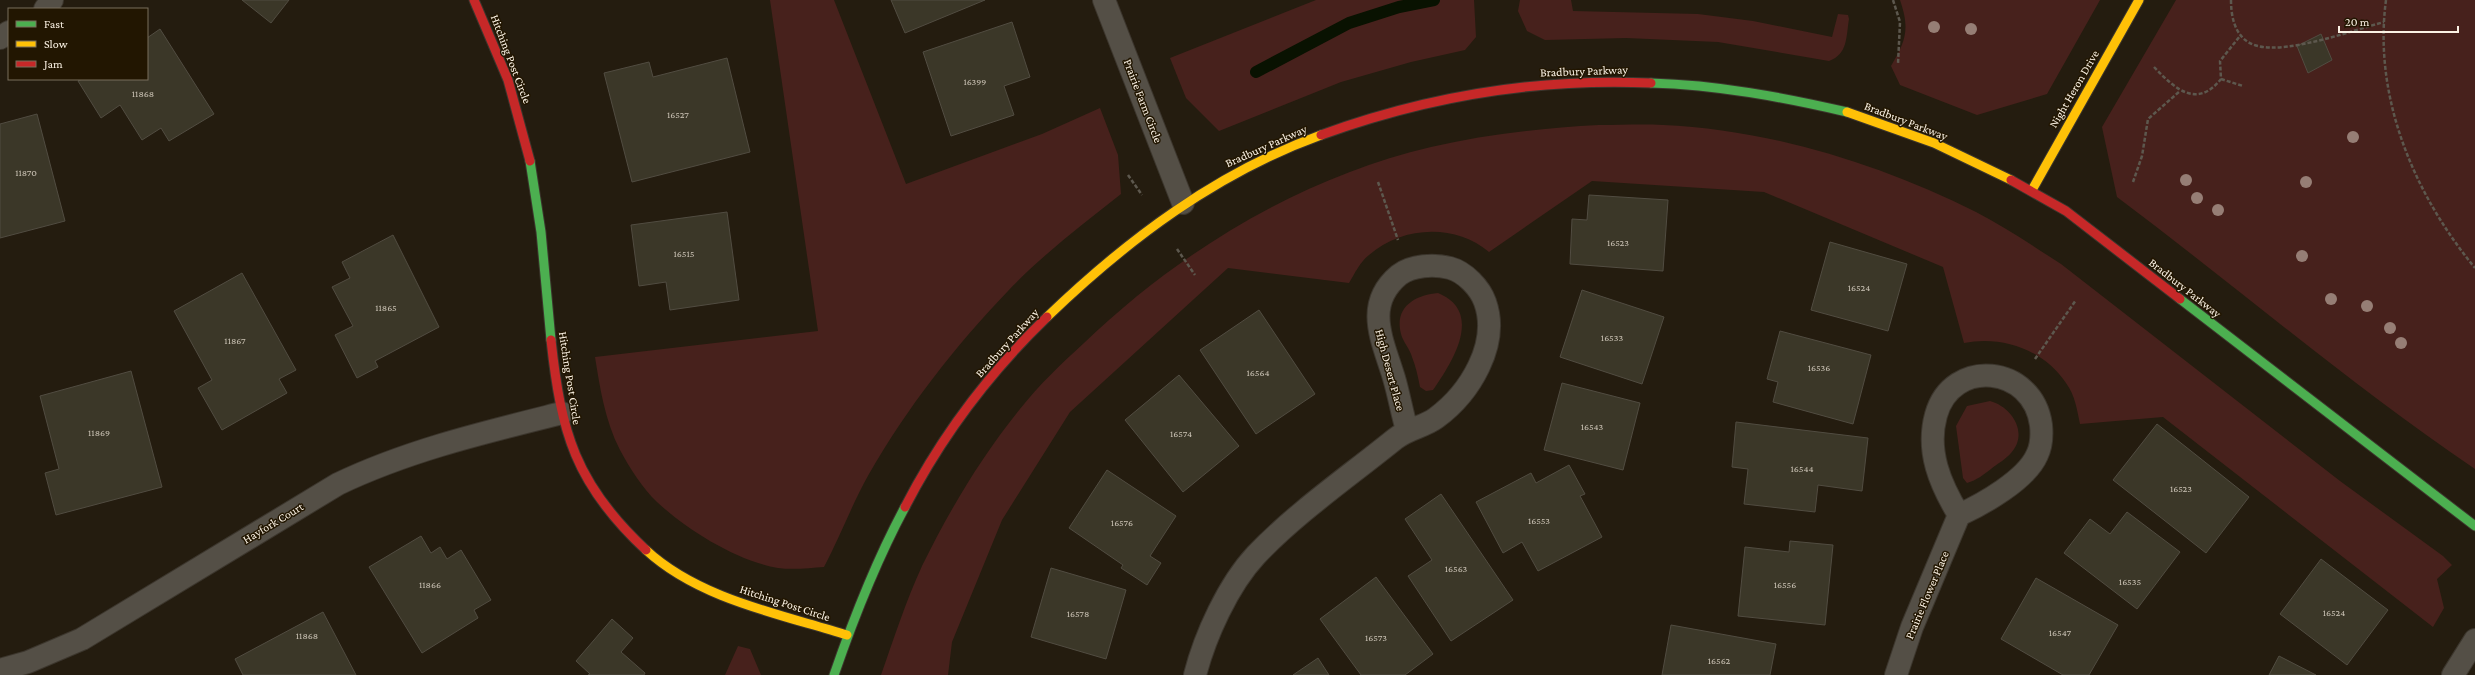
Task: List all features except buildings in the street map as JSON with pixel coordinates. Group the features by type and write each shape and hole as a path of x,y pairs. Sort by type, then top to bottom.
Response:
{"street":[{"path":"46,8 52,0"},
{"name":"Hitching Post Circle","path":"474,0 504,68 521,120 531,164 562,413 571,448 592,485 610,511 660,562 718,594 847,635"},
{"name":"Prairie Farm Circle","path":"1104,0 1183,203"},
{"name":"Night Heron Drive","path":"2032,190 2139,0"},
{"name":"Bradbury Parkway","path":"834,675 847,635 874,566 911,493 952,428 980,391 1038,324 1072,292 1183,203 1224,178 1262,160 1343,127 1388,112 1465,95 1546,83 1616,81 1719,88 1808,103 1852,113 1929,142 2032,190 2066,211 2095,232 2401,471 2475,526"},
{"name":"High Desert Place","path":"1195,675 1207,640 1221,609 1254,557 1279,532 1407,430 1435,419 1470,383 1489,339 1488,312 1483,296 1469,279 1452,268 1428,266 1406,270 1384,290 1378,309 1378,329 1395,381 1407,430"},
{"path":"1973,377 2004,377 2016,383 2031,397 2037,407 2042,437 2037,455 2025,471 2004,488 1981,505 1959,515 1938,474 1933,451 1932,431 1938,408 1945,394 1954,385 1973,377"},
{"name":"Hayfork Court","path":"0,670 28,662 82,639 338,484 371,468 446,444 562,413"},
{"name":"Prairie Flower Place","path":"1896,675 1912,627 1959,515"},
{"path":"2454,675 2475,640"}],"path":[{"path":"1893,0 1900,22 1898,64"},
{"path":"2231,0 2233,24 2240,36 2257,46 2291,46 2384,22"},
{"path":"2386,0 2384,22 2390,99 2406,154 2420,187 2439,219 2475,268"},
{"path":"2154,68 2180,91 2193,94 2205,92 2214,87 2221,78 2220,61 2240,36"},
{"path":"2221,78 2243,86"},
{"path":"2133,182 2142,156 2148,119 2180,91"},
{"path":"1378,182 1399,241"},
{"path":"2035,360 2076,300"}],"shaded area":[{"path":"770,0 834,0 906,184 1042,134 1100,108 1118,155 1121,194 1063,241 1021,278 988,312 933,378 899,425 869,474 824,567 784,569 746,559 713,543 669,513 657,502 637,478 624,457 610,428 595,357 818,331"},
{"path":"1316,0 1474,0 1476,37 1465,50 1411,62 1341,82 1219,131 1186,98 1170,58"},
{"path":"1520,0 1571,0 1573,11 1698,14 1753,21 1832,37 1838,14 1848,15 1849,19 1843,49 1840,54 1829,61 1718,42 1626,38 1545,40 1527,31 1518,11"},
{"path":"1900,0 2100,0 2047,94 1977,115 1900,85 1891,66 1903,42 1906,27"},
{"path":"2176,0 2475,0 2475,469 2429,437 2339,370 2117,197 2102,127"},
{"path":"1599,125 1655,125 1704,128 1784,142 1824,152 1902,179 1976,212 2008,230 2061,264 2340,481 2443,556 2452,565 2437,579 2444,608 2433,627 2163,417 2080,424 2072,392 2057,371 2046,362 2034,354 2007,343 1978,341 1964,343 1943,267 1764,192 1592,181 1489,252 1461,236 1429,232 1397,238 1382,245 1363,261 1349,283 1228,268 1070,412 1002,520 952,642 948,675 881,675 905,606 922,566 966,485 992,446 1027,400 1050,375 1121,309 1160,278 1201,249 1244,222 1289,198 1335,178 1382,161 1431,147 1473,138 1536,130"},
{"path":"1438,293 1452,301 1459,312 1462,324 1456,352 1433,390 1426,391 1420,387 1411,354 1401,334 1401,316 1408,304 1414,300 1422,296"},
{"path":"1990,401 2005,409 2016,422 2018,437 2016,445 2011,453 2004,459 1980,477 1967,483 1963,478 1956,426 1967,406"},
{"path":"738,646 750,649 761,675 725,675"}],"waterway":[{"path":"1256,72 1349,23 1399,7 1434,0"}],"traffic: fast":[{"path":"1651,83 1725,89 1798,101 1847,112"},
{"path":"530,161 541,232 551,340"},
{"path":"2180,299 2475,526"},
{"path":"834,675 866,590 884,548 905,507"}],"traffic: slow":[{"path":"2032,190 2139,0"},
{"path":"1847,112 1934,143 2011,180"},
{"path":"1047,317 1109,261 1175,211 1209,189 1245,169 1282,151 1321,135"},
{"path":"646,550 667,567 690,581 715,593 768,612 847,635"}],"traffic: jam":[{"path":"474,0 508,80 530,161"},
{"path":"1321,135 1361,121 1402,110 1484,92 1567,84 1609,82 1651,83"},
{"path":"2011,180 2066,211 2180,299"},
{"path":"905,507 934,456 968,406 1006,360 1047,317"},
{"path":"551,340 560,402 576,455 587,479 603,502 622,526 646,550"}]}
